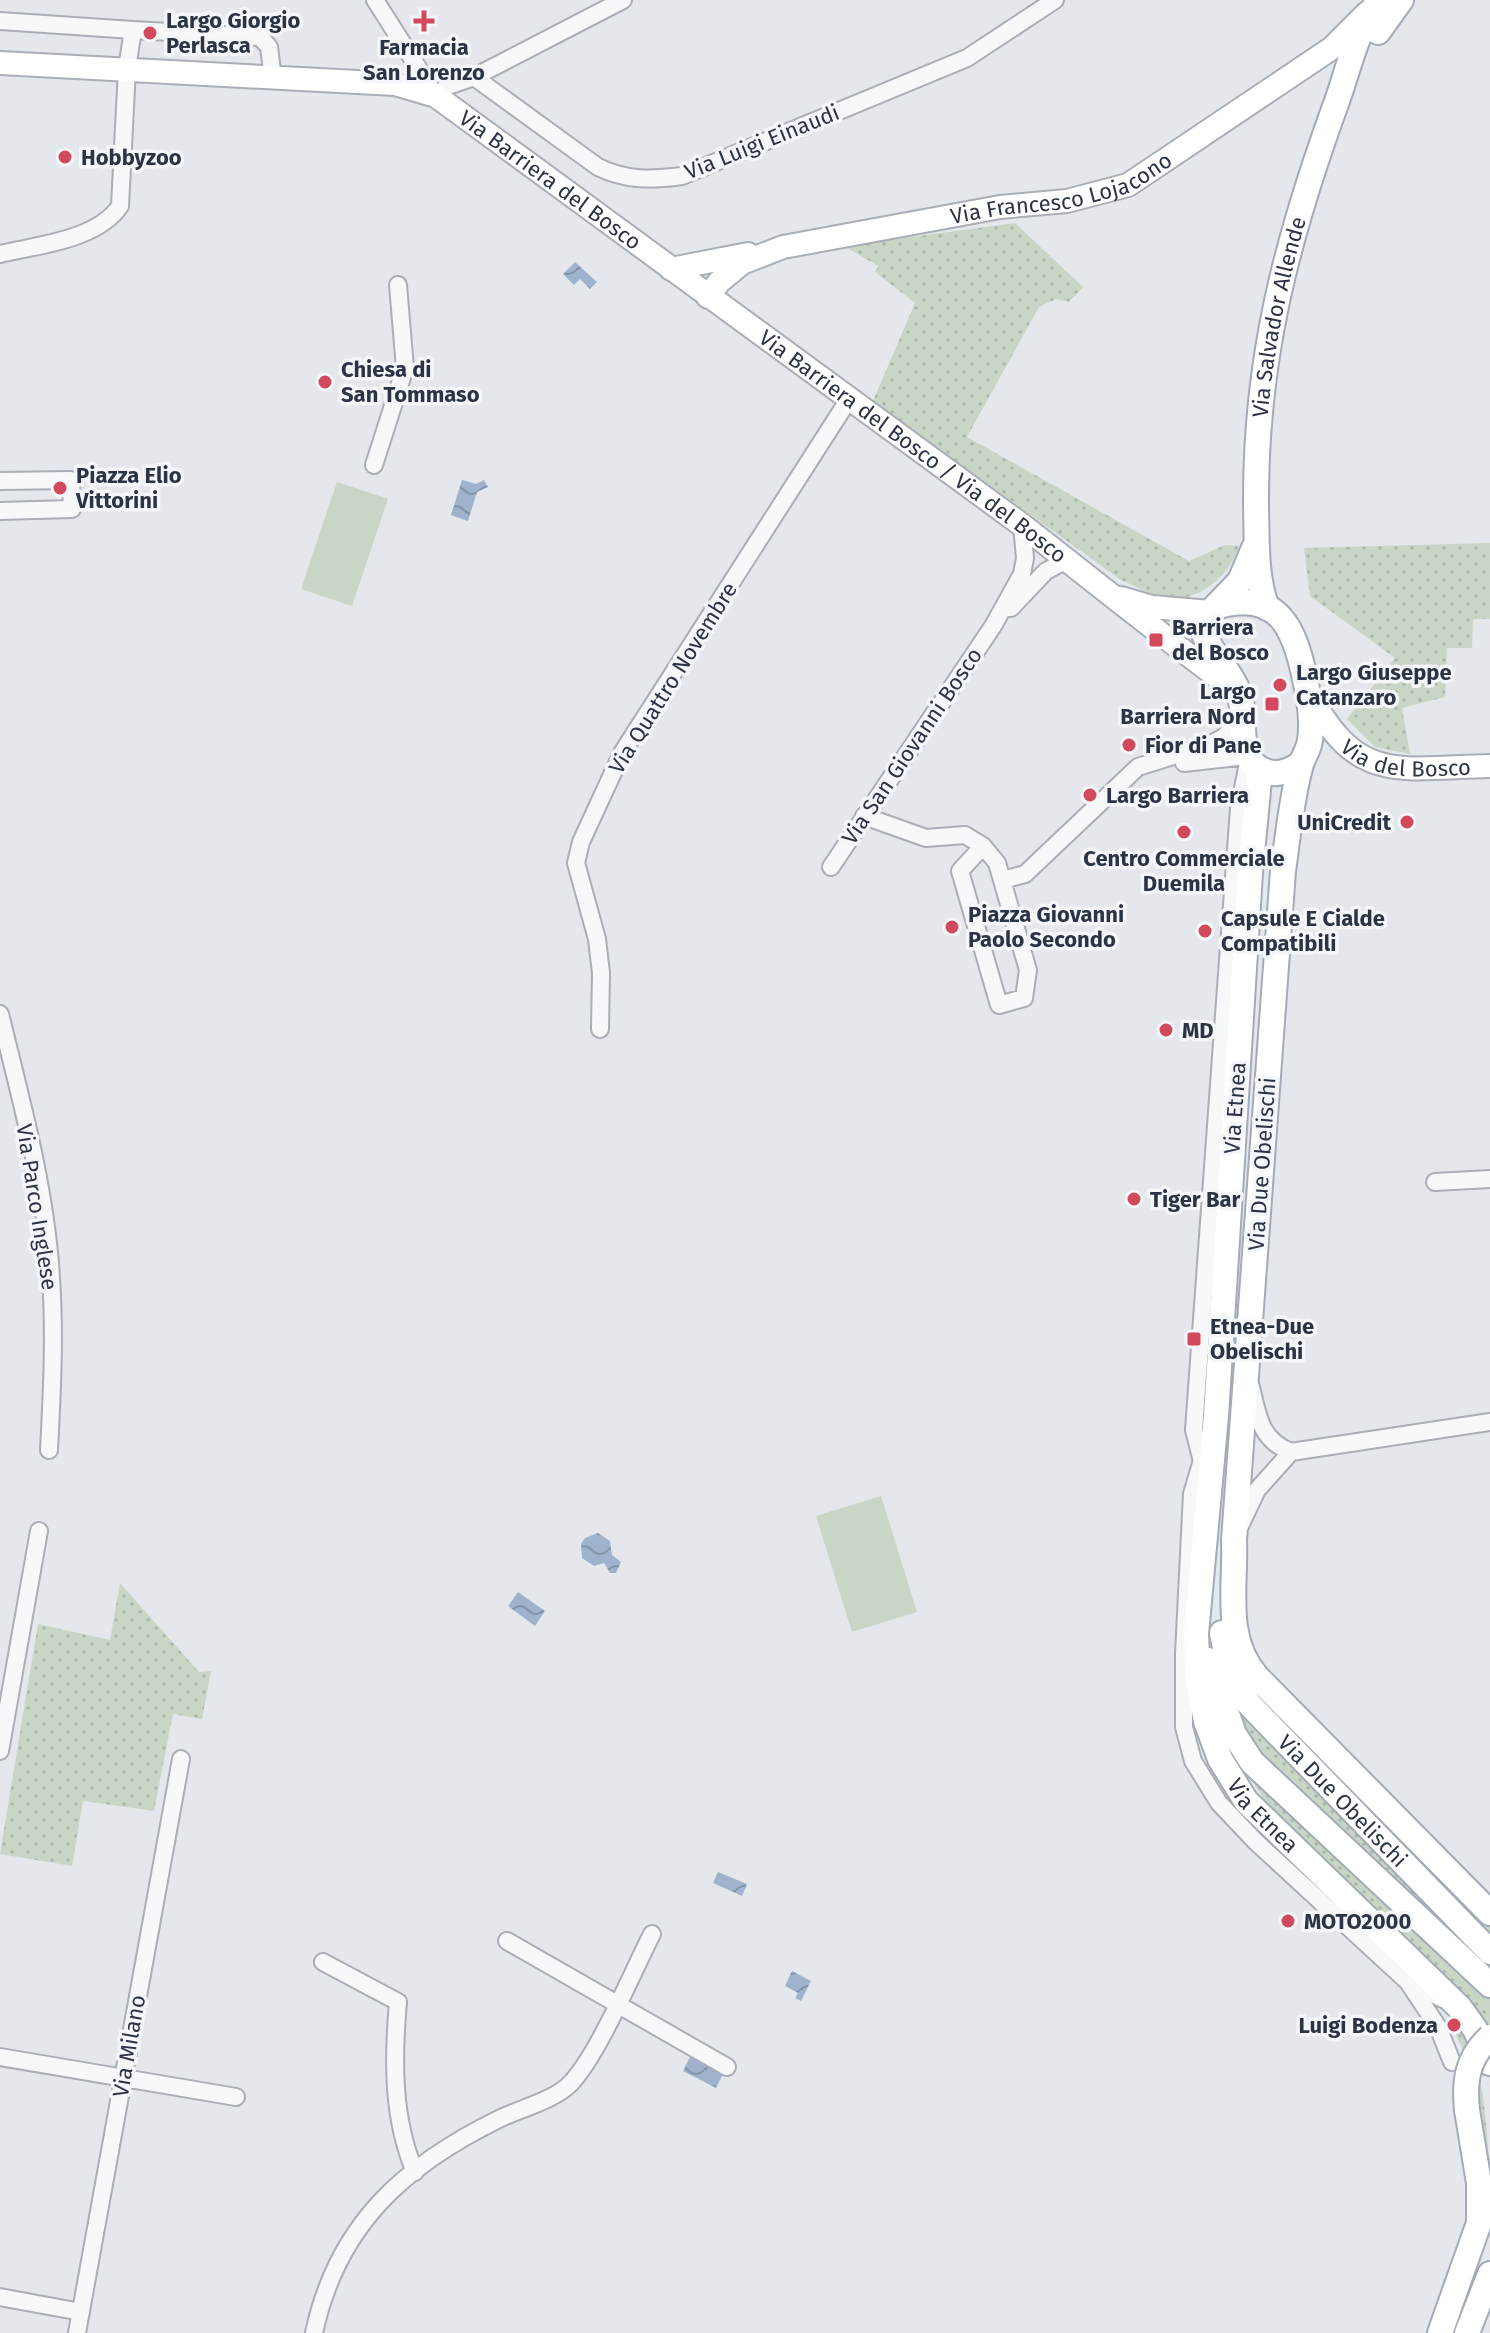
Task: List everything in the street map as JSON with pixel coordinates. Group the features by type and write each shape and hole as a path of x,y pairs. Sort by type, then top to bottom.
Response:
{"main road":[{"path":"1338,100 1401,0"},
{"path":"1338,100 1377,4"},
{"name":"Via Francesco Lojacono","path":"708,297 719,282 742,263 783,247 1000,207 1067,201 1128,185 1332,48 1377,4"},
{"name":"Via Barriera del Bosco","path":"0,63 395,84 436,96 708,297"},
{"name":"Via Salvador Allende","path":"1267,608 1261,592 1257,540 1259,420 1276,297 1305,187 1338,100"},
{"path":"671,269 783,247"},
{"name":"Via Barriera del Bosco / Via del Bosco","path":"708,297 1117,596"},
{"path":"1239,692 1204,634 1215,609 1240,581 1257,540"},
{"path":"1117,596 1152,607 1215,609 1247,602 1267,608"},
{"path":"1117,596 1143,622 1239,692"},
{"name":"Via Due Obelischi","path":"1267,608 1281,616 1294,633 1307,690 1311,737 1298,776 1283,871 1234,1540 1234,1631 1248,1666 1490,1913"},
{"name":"Via del Bosco","path":"1307,690 1332,734 1349,749 1377,764 1399,768 1490,766"},
{"name":"Via Etnea","path":"1239,692 1252,761 1216,1250 1216,1416 1203,1546 1197,1658 1206,1721 1232,1781 1263,1820 1460,2008 1484,2045 1490,2063"},
{"path":"1252,761 1271,774 1298,776"},
{"name":"Via Etnea","path":"1210,1494 1207,1655 1234,1734 1265,1776 1490,1985"},
{"name":"Via Due Obelischi","path":"1234,1540 1226,1575 1221,1628 1230,1673 1249,1704 1490,1952"},
{"path":"1440,2333 1479,2223 1479,2183 1467,2110 1467,2072 1478,2048 1490,2037"},
{"path":"1467,2333 1490,2274"}],"street":[{"path":"375,0 436,96 448,86 474,77 623,0"},
{"name":"Via Luigi Einaudi","path":"474,77 598,167 619,177 647,181 671,178 967,58 1055,0"},
{"path":"0,21 260,37 269,47 273,78"},
{"path":"0,254 85,232 110,220 120,206 127,68 133,30"},
{"path":"374,465 405,368 398,285"},
{"name":"Via Quattro Novembre","path":"600,1029 601,973 597,939 576,863 581,842 622,753 849,399"},
{"path":"0,481 71,480 72,509 0,511"},
{"path":"993,626 1022,574 1022,525"},
{"path":"993,626 1046,571 1067,560"},
{"name":"Via San Giovanni Bosco","path":"831,867 993,626"},
{"path":"1003,880 1025,874 1138,767 1211,744 1224,737 1243,718"},
{"path":"1102,803 1145,772 1196,760 1252,761"},
{"path":"864,816 926,838 965,835 983,846 997,863 1028,970 1024,998 999,1005 960,871 983,846"},
{"name":"Via Parco Inglese","path":"0,1014 5,1059 45,1223 51,1277 53,1364 49,1450"},
{"path":"1435,1182 1490,1179"},
{"path":"1210,1494 1194,1430 1216,1250"},
{"path":"1246,1370 1263,1430 1276,1447 1291,1452 1490,1422"},
{"path":"1216,1416 1192,1494 1184,1654 1184,1727 1193,1761 1219,1803 1256,1842 1407,1981 1438,2027 1452,2062"},
{"path":"1234,1540 1257,1490 1291,1452"},
{"path":"0,1751 5,1697 39,1531"},
{"name":"Via Milano","path":"77,2333 181,1759"},
{"path":"314,2333 334,2264 356,2228 415,2172 453,2144 570,2085 652,1934"},
{"path":"507,1941 727,2067"},
{"path":"323,1962 398,2002 394,2045 397,2108 415,2172"},
{"path":"1407,1981 1460,2008"},
{"path":"0,2057 236,2097"},
{"path":"0,2297 81,2312"}],"green space":[{"path":"1015,223 1083,287 1069,302 1056,299 1039,307 967,437 1189,561 1225,545 1239,546 1229,567 1202,591 1191,596 1168,598 1121,580 873,401 915,303 875,272 878,266 844,246"},
{"path":"337,482 388,499 352,606 301,589"},
{"path":"1490,543 1490,619 1473,619 1472,648 1447,648 1445,697 1402,708 1410,754 1375,747 1347,719 1395,658 1310,596 1304,548"},
{"path":"881,1496 917,1612 852,1632 816,1516"},
{"path":"120,1583 199,1672 211,1671 202,1719 173,1714 154,1811 83,1801 72,1866 0,1854 38,1624 110,1640"},
{"path":"1250,1686 1490,1926 1490,1974 1269,1766 1246,1734 1229,1694 1277,1719"},
{"path":"1241,1765 1490,1988 1490,2031 1463,1993 1270,1808"},
{"path":"1450,2017 1463,2030 1480,2080 1488,2145 1490,2224 1487,2151 1479,2097 1473,2072"}],"water":[{"path":"575,262 597,282 590,289 580,279 574,285 563,274"},
{"path":"462,480 476,484 484,480 488,487 477,492 468,521 451,515"},
{"path":"598,1533 610,1541 612,1555 621,1562 616,1573 610,1573 604,1563 594,1566 582,1558 581,1544 585,1538"},
{"path":"518,1592 545,1611 535,1626 508,1606"},
{"path":"718,1872 747,1884 742,1896 713,1883"},
{"path":"792,1971 811,1981 801,2001 795,1998 798,1993 785,1986"},
{"path":"691,2055 724,2072 716,2088 683,2071"}],"place":[{"name":"Farmacia San Lorenzo","path":"424,21"},
{"name":"Largo Giorgio Perlasca","path":"150,33"},
{"name":"Hobbyzoo","path":"65,157"},
{"name":"Chiesa di San Tommaso","path":"325,382"},
{"name":"Piazza Elio Vittorini","path":"60,488"},
{"name":"Barriera del Bosco","path":"1156,640"},
{"name":"Largo Giuseppe Catanzaro","path":"1280,685"},
{"name":"Largo Barriera Nord","path":"1272,704"},
{"name":"Fior di Pane","path":"1129,745"},
{"name":"Largo Barriera","path":"1090,795"},
{"name":"UniCredit","path":"1407,822"},
{"name":"Centro Commerciale Duemila","path":"1184,832"},
{"name":"Piazza Giovanni Paolo Secondo","path":"952,927"},
{"name":"Capsule E Cialde Compatibili","path":"1205,931"},
{"name":"MD","path":"1166,1030"},
{"name":"Tiger Bar","path":"1134,1199"},
{"name":"Etnea-Due Obelischi","path":"1194,1339"},
{"name":"MOTO2000","path":"1288,1921"},
{"name":"Luigi Bodenza","path":"1454,2025"}]}
